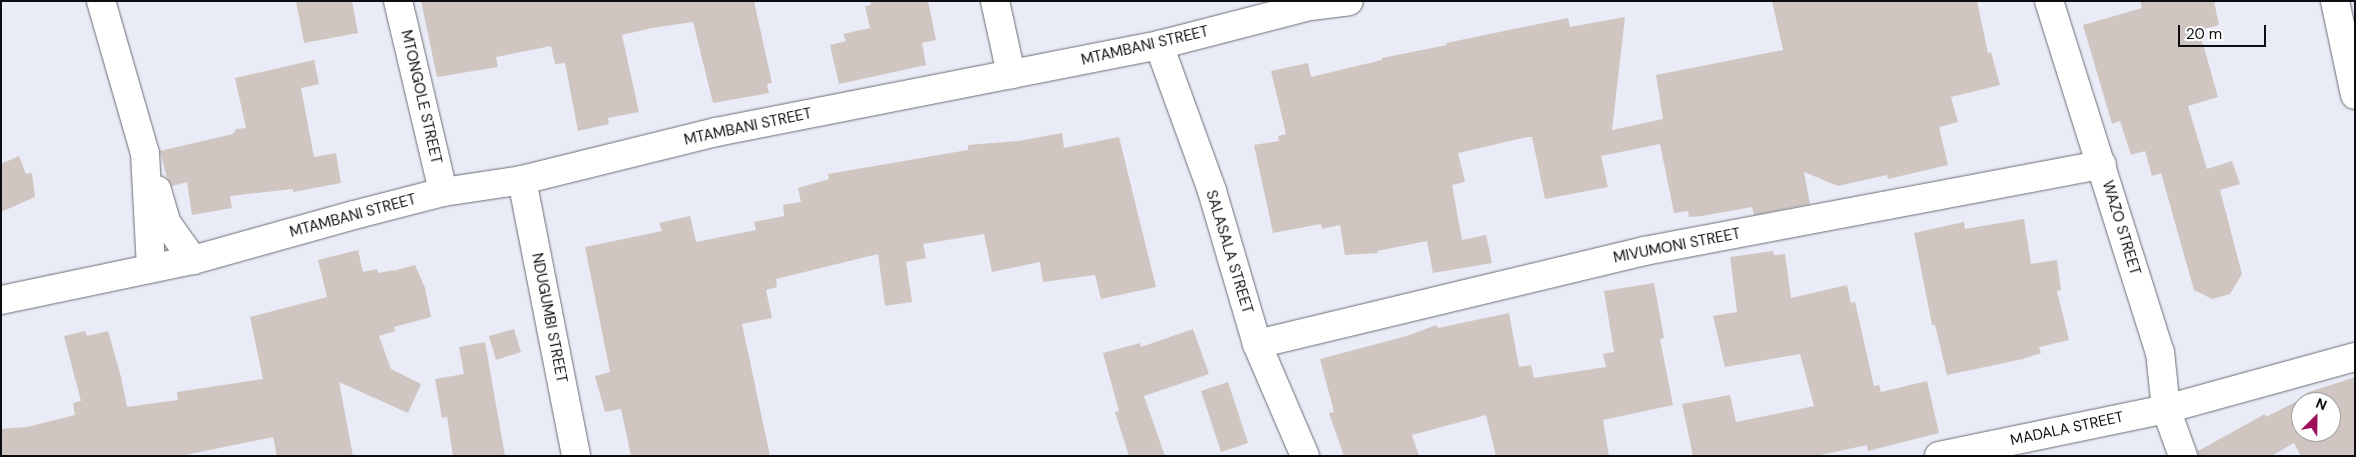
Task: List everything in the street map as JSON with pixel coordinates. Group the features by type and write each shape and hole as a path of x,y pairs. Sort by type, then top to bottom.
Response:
{"street":[{"path":"101,1 166,222 193,260"},
{"name":"MTONGOLE STREET","path":"398,1 443,192"},
{"path":"995,1 1011,74"},
{"name":"MTAMBANI STREET","path":"1,300 193,260 354,214 443,192 522,180 716,132 1159,45 1310,4 1349,1"},
{"name":"WAZO STREET","path":"2049,1 2160,352 2166,408 2183,456"},
{"path":"2334,1 2355,95"},
{"name":"SALASALA STREET","path":"1159,45 1212,192 1257,344 1305,456"},
{"path":"145,153 151,268"},
{"name":"MIVUMONI STREET","path":"1257,344 1645,251 2102,165"},
{"name":"NDUGUMBI STREET","path":"522,180 576,456"},
{"name":"MADALA STREET","path":"1939,456 2166,408 2355,357"}],"building":[{"path":"296,1 352,1 358,33 304,43"},
{"path":"421,1 754,1 772,83 767,84 769,93 713,103 693,22 622,35 639,112 608,118 609,124 578,131 565,63 555,64 551,46 496,57 498,67 437,77"},
{"path":"870,1 928,1 936,40 922,43 926,65 839,84 830,45 846,41 843,34 870,28 865,6 871,5"},
{"path":"1772,1 1977,1 1988,53 1991,52 2000,85 1951,97 1958,122 1939,127 1948,165 1888,179 1887,175 1838,186 1804,172 1810,204 1754,215 1752,207 1689,217 1688,211 1674,213 1660,144 1601,156 1608,187 1545,199 1532,137 1527,137 1458,153 1465,182 1452,185 1462,240 1486,235 1492,263 1433,273 1427,241 1377,251 1378,253 1345,255 1340,225 1322,229 1321,224 1273,233 1254,145 1279,141 1278,136 1286,134 1271,71 1308,63 1311,77 1382,60 1382,58 1447,45 1446,43 1568,18 1570,27 1625,17 1612,130 1663,119 1656,75 1783,50"},
{"path":"2140,1 2214,1 2219,25 2199,30 2218,97 2188,106 2207,169 2232,161 2240,184 2220,190 2242,274 2230,294 2212,299 2194,290 2161,173 2152,176 2145,151 2131,155 2120,121 2112,124 2083,25 2142,8"},
{"path":"314,60 319,84 301,88 314,157 336,153 341,183 293,192 293,189 230,196 232,208 192,215 187,182 172,186 167,178 160,151 233,134 236,129 246,128 235,78"},
{"path":"1062,133 1064,148 1119,137 1156,287 1101,299 1095,275 1043,282 1040,262 992,272 984,234 923,244 926,258 906,262 912,302 885,306 878,254 776,279 777,287 766,290 772,318 742,324 770,456 631,456 621,409 605,412 595,376 610,372 585,247 662,231 659,223 690,216 696,242 756,230 754,222 784,216 783,205 801,202 798,188 829,179 828,174 968,150 968,145 1019,141"},
{"path":"19,156 26,174 32,173 35,197 1,212 1,164"},
{"path":"2024,219 2031,264 2057,260 2061,290 2057,291 2069,340 2039,347 2041,353 2023,359 1947,375 1935,325 1932,325 1914,233 1964,222 1965,229"},
{"path":"358,250 363,272 377,269 378,273 393,271 415,265 425,288 431,317 394,327 395,331 379,336 391,369 421,384 408,413 339,382 353,456 277,456 273,437 180,456 1,456 1,429 27,427 75,415 73,403 81,401 64,336 85,331 87,336 108,331 127,407 178,400 177,392 263,379 250,317 327,297 318,260"},
{"path":"1773,251 1774,255 1785,254 1791,298 1847,285 1851,303 1855,302 1874,386 1879,385 1881,392 1927,381 1939,433 1868,451 1867,445 1816,456 1693,456 1682,404 1730,395 1736,422 1814,406 1800,354 1725,367 1713,316 1737,312 1730,257"},
{"path":"1654,283 1664,338 1660,339 1673,405 1603,420 1609,456 1496,456 1486,415 1412,435 1419,456 1344,456 1329,413 1334,412 1320,359 1410,335 1436,325 1438,328 1509,313 1519,367 1531,365 1534,378 1606,367 1603,354 1614,352 1604,291"},
{"path":"514,329 521,352 496,360 489,336"},
{"path":"1193,329 1209,374 1144,396 1165,456 1129,456 1115,412 1119,411 1103,353 1140,343 1141,347"},
{"path":"485,342 505,456 453,456 447,417 442,418 435,379 464,374 459,347"},
{"path":"2355,377 2355,456 2301,456 2294,443 2271,456 2198,456 2198,451 2265,414 2266,417 2291,404 2291,442 2341,442 2341,392 2309,392"},
{"path":"1228,382 1248,443 1221,452 1201,391"}]}
